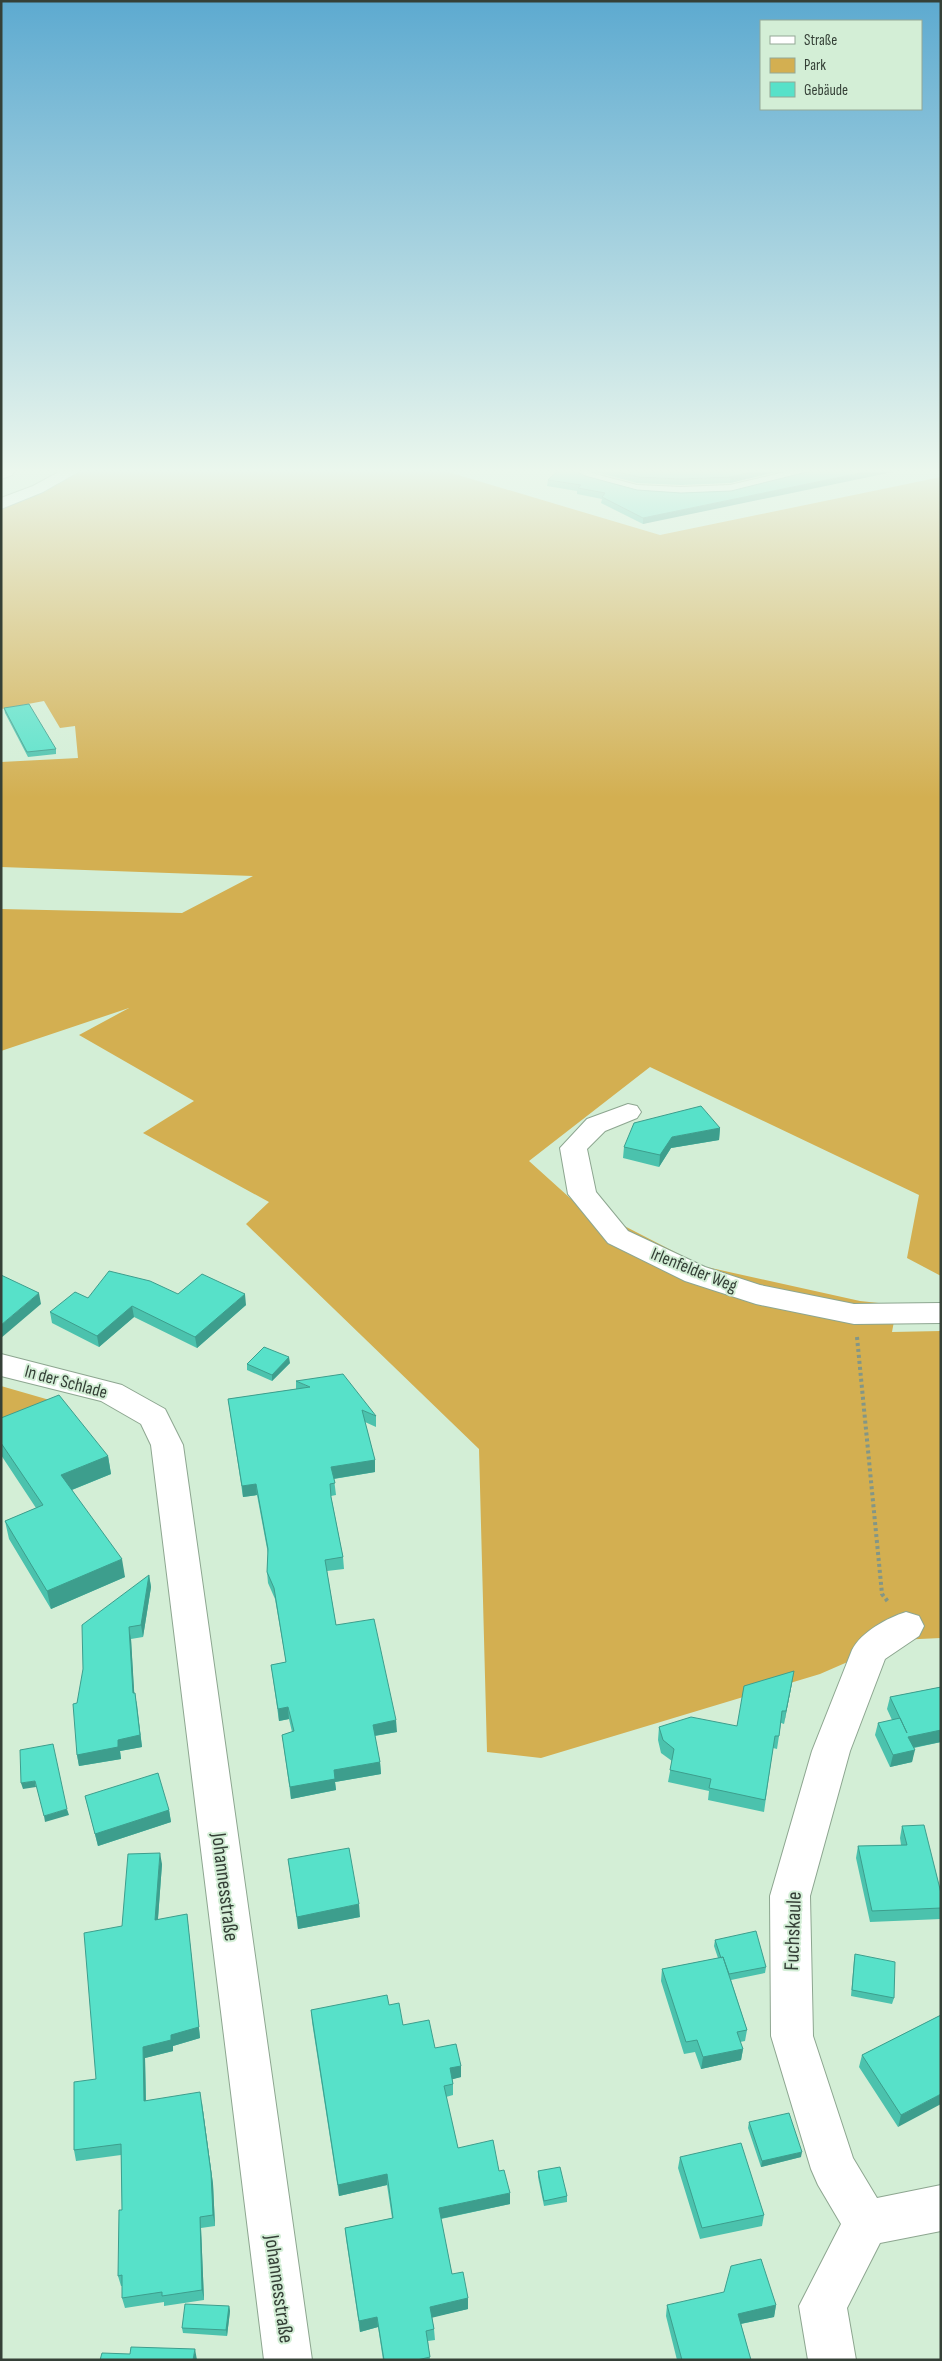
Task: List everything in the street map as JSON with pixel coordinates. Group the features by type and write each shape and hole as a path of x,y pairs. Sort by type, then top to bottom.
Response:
{"street":[{"name":"Irlenfelder Weg","path":"628,1112 596,1125 573,1148 582,1194 618,1237 695,1274 756,1294 854,1314 941,1313"},
{"name":"In der Schlade","path":"1,1365 111,1392 154,1417"},
{"name":"Johannesstraße","path":"154,1417 167,1445 288,2360"},
{"name":"Fuchskaule","path":"866,2223 834,2169 792,2036 790,1896 831,1751 870,1650 906,1626"},
{"path":"832,2360 823,2306 866,2223 941,2208"}],"path":[{"path":"854,1314 882,1594 906,1626"}],"green space":[{"path":"1,577 941,577 941,1276 907,1258 919,1195 650,1067 529,1161 570,1198 702,1266 860,1301 897,1305 892,1332 941,1331 941,1638 898,1640 820,1674 541,1758 487,1752 479,1449 246,1224 269,1202 143,1133 194,1101 79,1035 129,1008 1,1051 1,909 182,913 253,876 1,867 1,762 78,758 75,726 60,728 44,701 1,709"},
{"path":"1,1386 53,1401 1,1423"}],"building":[{"path":"29,704 56,749 27,752 4,708"},
{"path":"701,1106 720,1128 672,1137 660,1155 624,1147 634,1123"},
{"path":"109,1271 150,1281 178,1294 202,1274 245,1294 195,1337 132,1306 97,1336 50,1312 75,1292 88,1298"},
{"path":"1,1275 39,1293 1,1325"},
{"path":"264,1347 289,1357 272,1375 247,1364"},
{"path":"343,1374 376,1416 362,1410 375,1460 331,1467 335,1483 330,1484 331,1497 343,1557 325,1560 336,1625 374,1619 396,1720 373,1725 380,1762 334,1770 335,1779 290,1787 282,1735 294,1731 288,1707 278,1709 271,1665 286,1662 274,1588 267,1572 268,1549 256,1484 242,1486 228,1399 310,1387 296,1381"},
{"path":"59,1395 108,1456 61,1475 122,1559 47,1591 5,1521 43,1505 1,1443 1,1418"},
{"path":"149,1575 141,1625 129,1627 133,1693 135,1693 140,1735 118,1740 118,1747 77,1755 73,1704 77,1703 83,1669 82,1625"},
{"path":"794,1671 786,1711 782,1711 779,1736 775,1736 765,1800 709,1788 711,1779 670,1770 674,1749 663,1740 659,1727 691,1717 737,1726 744,1686"},
{"path":"941,1687 941,1730 908,1737 915,1750 893,1755 878,1723 900,1718 890,1697"},
{"path":"53,1744 67,1809 44,1816 35,1781 21,1783 20,1750"},
{"path":"158,1773 169,1810 95,1834 85,1796"},
{"path":"924,1825 941,1893 941,1908 872,1911 858,1846 907,1845 902,1826"},
{"path":"349,1848 359,1904 297,1917 288,1859"},
{"path":"160,1853 155,1920 187,1914 199,2027 171,2035 171,2040 143,2047 144,2101 200,2092 211,2173 213,2215 200,2217 202,2290 162,2296 162,2292 122,2298 122,2275 118,2276 119,2210 122,2210 121,2144 74,2150 74,2082 96,2079 84,1933 122,1926 128,1854"},
{"path":"756,1931 766,1967 729,1974 715,1940"},
{"path":"855,1954 895,1962 894,1998 852,1990"},
{"path":"723,1957 747,2030 737,2032 743,2049 703,2057 697,2040 686,2042 662,1969"},
{"path":"387,1995 389,2005 399,2003 403,2025 429,2020 435,2048 456,2044 461,2066 450,2068 453,2084 444,2086 458,2148 493,2140 499,2171 504,2170 510,2193 439,2208 452,2274 463,2272 468,2298 430,2307 434,2329 426,2331 430,2357 417,2360 384,2360 377,2317 359,2321 345,2228 393,2218 387,2174 338,2185 311,2010"},
{"path":"941,2015 941,2094 901,2115 862,2055"},
{"path":"789,2113 802,2152 762,2161 749,2122"},
{"path":"741,2143 764,2215 702,2228 680,2157"},
{"path":"560,2167 567,2196 544,2201 538,2171"},
{"path":"761,2259 776,2305 738,2314 751,2360 682,2360 667,2305 724,2292 731,2266"},
{"path":"185,2304 229,2306 226,2330 182,2328"},
{"path":"131,2347 195,2349 193,2360 100,2360 102,2353 130,2354"}]}
